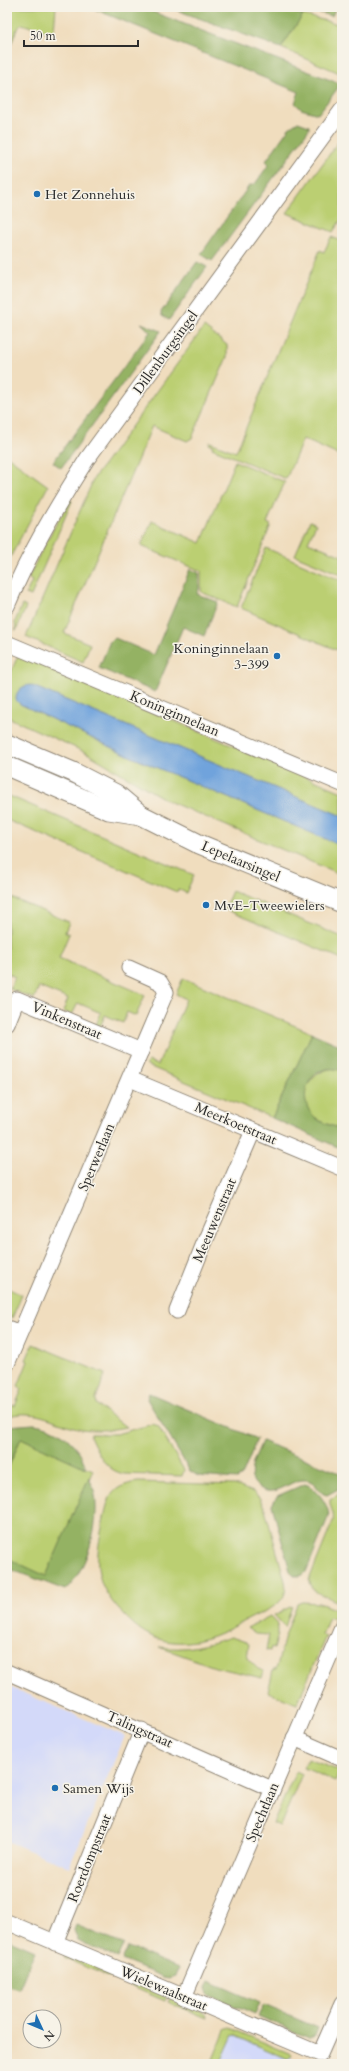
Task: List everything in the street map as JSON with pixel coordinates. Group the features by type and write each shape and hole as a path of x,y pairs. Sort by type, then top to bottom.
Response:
{"street":[{"name":"Dillenburgsingel","path":"7,606 30,554 55,508 87,458 342,110"},
{"name":"Koninginnelaan","path":"7,643 342,784"},
{"name":"Lepelaarsingel","path":"7,744 73,772 116,794 141,815 198,843 342,903"},
{"name":"Lepelaarsingel","path":"7,766 109,810 141,815"},
{"name":"Sperwerlaan","path":"7,1364 14,1330 130,1079 166,992 160,982 129,968"},
{"name":"Vinkenstraat","path":"7,1024 12,997 141,1051"},
{"name":"Meerkoetstraat","path":"130,1079 342,1168"},
{"name":"Meeuwenstraat","path":"177,1311 253,1130"},
{"name":"Spechtlaan","path":"184,1997 342,1627"},
{"name":"Talingstraat","path":"7,1672 142,1730 272,1789"},
{"name":"Roerdompstraat","path":"55,1943 142,1730"},
{"path":"294,1738 342,1758"},
{"name":"Wielewaalstraat","path":"7,1922 320,2054 342,2004"}],"shaded area":[{"name":"Samen Wijs","path":"7,1686 125,1736 69,1867 7,1841"},
{"path":"233,2033 305,2064 220,2064"}],"green space":[{"path":"7,7 56,7 54,31 50,33 22,24 17,29 7,55"},
{"path":"89,7 140,7 341,84 318,114 301,109 295,103 299,92"},
{"path":"168,7 274,7 303,15 281,48"},
{"path":"298,7 336,7 332,16"},
{"path":"303,15 342,25 342,74 281,48"},
{"path":"298,122 309,126 309,129 297,146 212,261 201,254 249,186 255,184 269,164 266,161 289,128"},
{"path":"342,137 342,218 333,232 287,213"},
{"path":"331,237 342,241 342,446 338,455 303,439 286,479 212,448 213,446 209,444 210,442 236,452 320,250 324,252"},
{"path":"197,262 207,267 169,320 162,316 161,312"},
{"path":"141,323 161,331 61,468 53,462 150,332"},
{"path":"204,327 227,345 227,357 192,438 187,441 152,426 64,633 90,644 83,662 26,637 94,478"},
{"path":"7,456 48,486 10,558 7,559"},
{"path":"235,461 285,482 267,523 271,525 237,607 201,592 201,571 141,546 152,521 201,543"},
{"path":"70,500 72,501 31,596 26,594 32,581 28,578 47,540"},
{"path":"310,521 316,524 308,542 342,556 342,575 295,555"},
{"path":"266,548 342,581 342,643 339,651 241,608"},
{"path":"190,569 199,573 199,589 197,594 218,602 204,636 183,627 155,692 99,668 110,641 115,638 154,655"},
{"path":"22,605 26,607 16,631 15,622"},
{"path":"18,655 342,792 342,816 30,685 16,698 20,704 134,758 342,846 342,875 168,801 87,753 7,717 7,682"},
{"path":"7,795 194,875 186,893 178,889 177,892 7,820"},
{"path":"232,891 342,937 342,959 224,909"},
{"path":"7,896 69,922 65,932 69,934 59,958 145,995 136,1016 127,1012 123,1023 105,1015 100,1027 96,1025 101,1013 78,1003 72,1015 63,1011 68,999 39,987 34,999 10,989 15,977 7,973"},
{"path":"183,978 312,1033 272,1118 146,1065 148,1061 158,1065 186,999 176,994"},
{"path":"312,1033 342,1046 342,1071 331,1069 322,1071 314,1076 309,1083 306,1092 306,1101 309,1110 316,1118 342,1129 342,1149 272,1118"},
{"path":"335,1068 342,1071 342,1129 316,1118 309,1111 305,1095 311,1080 326,1070"},
{"path":"7,1288 22,1295 12,1318 7,1316"},
{"path":"33,1344 105,1374 96,1399 97,1405 126,1427 104,1430 87,1430 73,1427 38,1415 19,1414 9,1416 7,1411 10,1405 15,1406 22,1389 18,1386 28,1361 26,1360"},
{"path":"149,1393 257,1439 242,1476 237,1479 198,1476 190,1471 147,1399"},
{"path":"34,1424 52,1429 67,1438 78,1451 86,1468 21,1438 7,1470 7,1426"},
{"path":"153,1424 158,1426 184,1470 182,1476 124,1474 117,1472 111,1469 102,1460 90,1436 91,1434 116,1434"},
{"path":"21,1438 93,1470 46,1577 7,1558 7,1471"},
{"path":"262,1441 342,1474 342,1487 327,1495 321,1492 310,1481 302,1480 275,1491 262,1489 255,1483 251,1472 254,1459"},
{"path":"89,1477 95,1493 96,1519 90,1546 80,1571 73,1582 65,1590 7,1568 7,1558 46,1576"},
{"path":"138,1482 235,1485 253,1492 259,1497 265,1509 285,1581 285,1594 278,1604 230,1629 214,1636 196,1641 170,1642 162,1640 155,1638 134,1625 109,1597 103,1586 99,1576 98,1552 106,1507 112,1495 121,1487"},
{"path":"305,1484 321,1496 329,1515 306,1572 298,1576 294,1575 290,1571 272,1505 277,1496"},
{"path":"342,1492 342,1588 336,1601 314,1591 309,1580 333,1521 330,1500"},
{"path":"302,1602 319,1603 337,1610 333,1619 329,1617 322,1635 326,1636 297,1704 268,1692 273,1670 276,1670 285,1636 297,1604"},
{"path":"292,1606 285,1627 274,1615"},
{"path":"270,1616 278,1627 278,1631 274,1648 271,1647 270,1651 266,1650 269,1635 255,1634 247,1628"},
{"path":"231,1637 249,1644 247,1658 258,1669 264,1671 262,1678 215,1667 159,1647 187,1648"},
{"path":"308,1759 340,1771 335,1781 304,1768"},
{"path":"296,1771 302,1774 280,1826 273,1823"},
{"path":"76,1925 124,1945 118,1958 78,1941 74,1930"},
{"path":"7,1939 35,1951 19,1989 7,1986"},
{"path":"128,1947 178,1968 175,1977 168,1979 122,1960"},
{"path":"66,1954 112,1973 110,1977 64,1958"},
{"path":"116,1975 167,1996 165,2001 114,1979"},
{"path":"209,1981 260,2003 255,2015 209,1995 206,1988"},
{"path":"170,1998 206,2013 207,2018 168,2002"},
{"path":"264,2005 318,2028 315,2036 309,2038 258,2016"},
{"path":"230,2028 291,2054 288,2059 233,2035 220,2064 211,2064 225,2030"}],"water":[{"path":"30,685 342,816 342,846 134,758 20,704 16,700 18,692 24,686"}],"place":[{"name":"Het Zonnehuis","path":"37,194"},
{"name":"Koninginnelaan 3-399","path":"277,656"},
{"name":"MvE-Tweewielers","path":"206,905"},
{"name":"Samen Wijs","path":"55,1788"}]}
